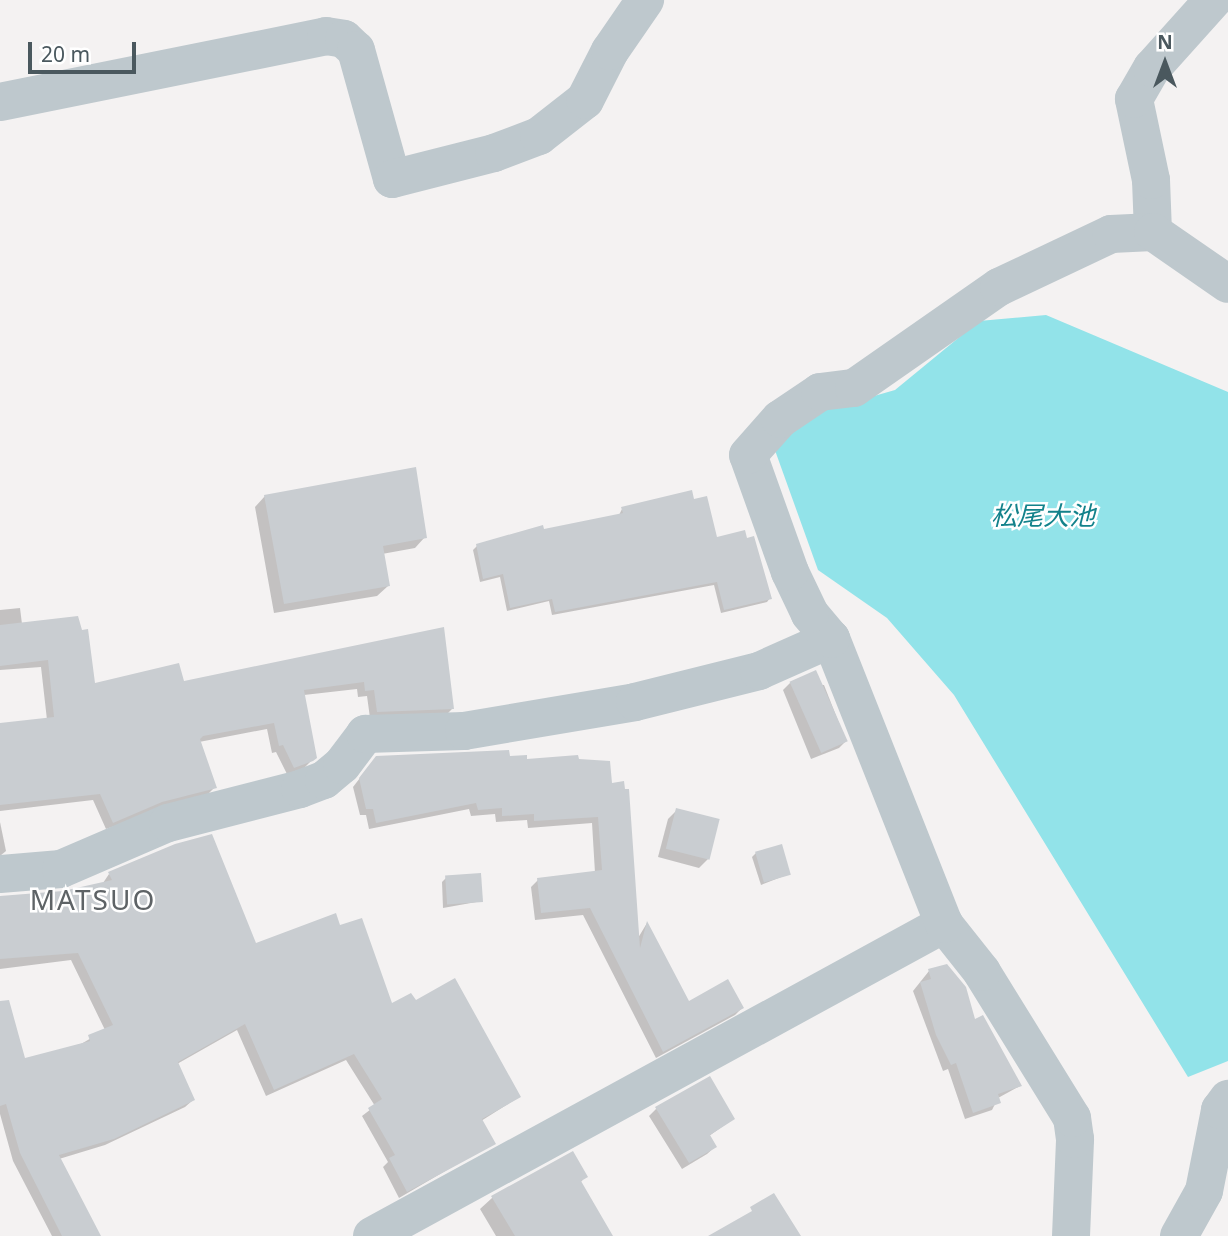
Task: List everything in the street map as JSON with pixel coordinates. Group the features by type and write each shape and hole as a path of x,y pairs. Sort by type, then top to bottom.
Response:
{"street":[{"path":"0,102 326,36 344,39 356,50 392,178 494,153 539,136 585,100 610,51 645,0"},
{"path":"1153,232 1151,180 1134,99 1152,68 1213,0"},
{"path":"1071,1236 1075,1157 1072,1118 1062,1097 982,972 944,924 831,639 810,614 790,572 748,455 780,419 820,392 854,388 999,288 1111,234 1153,232 1228,284"},
{"path":"0,874 61,869 168,823 300,789 324,780 342,765 365,734 464,731 635,702 759,671 831,639"},
{"path":"372,1236 944,924"},
{"path":"1179,1236 1204,1191 1220,1110 1228,1099"},
{"path":"1075,1157 1083,1171 1092,1236"}],"water":[{"name":"松尾大池","path":"1046,315 1228,392 1228,1061 1188,1077 954,695 887,618 818,570 772,442 801,417 895,390 979,321"}],"building":[{"path":"416,467 427,538 383,546 390,586 284,604 264,495"},
{"path":"692,490 694,499 707,496 717,537 745,530 747,538 754,536 772,599 724,610 717,582 555,612 552,599 510,608 503,574 483,579 476,544 543,525 544,529 623,513 621,507"},
{"path":"78,616 82,630 88,629 95,683 179,663 184,681 444,627 454,709 377,712 374,690 365,691 364,682 304,690 317,758 313,761 294,768 283,745 279,746 274,723 203,736 200,739 217,788 162,802 113,823 100,794 0,805 0,723 54,717 48,660 0,666 0,625"},
{"path":"816,670 848,741 821,753 790,682"},
{"path":"509,750 510,756 527,755 527,759 578,755 579,759 610,761 612,783 624,781 625,789 629,789 640,948 647,921 689,1001 728,979 744,1008 663,1052 590,908 541,913 537,878 602,870 598,817 534,821 534,814 502,816 502,808 478,810 476,803 376,823 373,809 366,809 359,778 376,756"},
{"path":"676,808 720,819 710,860 666,849"},
{"path":"212,834 256,943 336,913 340,925 362,918 392,1003 411,993 416,1000 455,978 521,1097 482,1119 496,1144 407,1192 389,1158 395,1155 368,1108 382,1099 354,1054 274,1090 245,1024 178,1062 195,1100 114,1139 59,1155 101,1236 62,1236 20,1153 6,1104 0,1106 0,1001 9,1000 25,1058 90,1041 88,1035 113,1025 78,953 0,959 0,896 63,891 112,880 108,872 175,844"},
{"path":"782,844 791,875 764,882 755,852"},
{"path":"481,873 483,902 447,904 445,876"},
{"path":"947,964 966,987 975,1019 983,1015 1022,1086 998,1094 1001,1103 973,1113 956,1063 951,1065 936,1035 920,982 931,979 928,969"},
{"path":"710,1076 735,1119 710,1135 717,1147 689,1163 655,1107"},
{"path":"573,1151 588,1177 581,1181 613,1236 515,1236 491,1196"},
{"path":"774,1193 801,1236 708,1236 752,1211 750,1207"}],"district":[{"name":"MATSUO","path":"93,899"}]}
